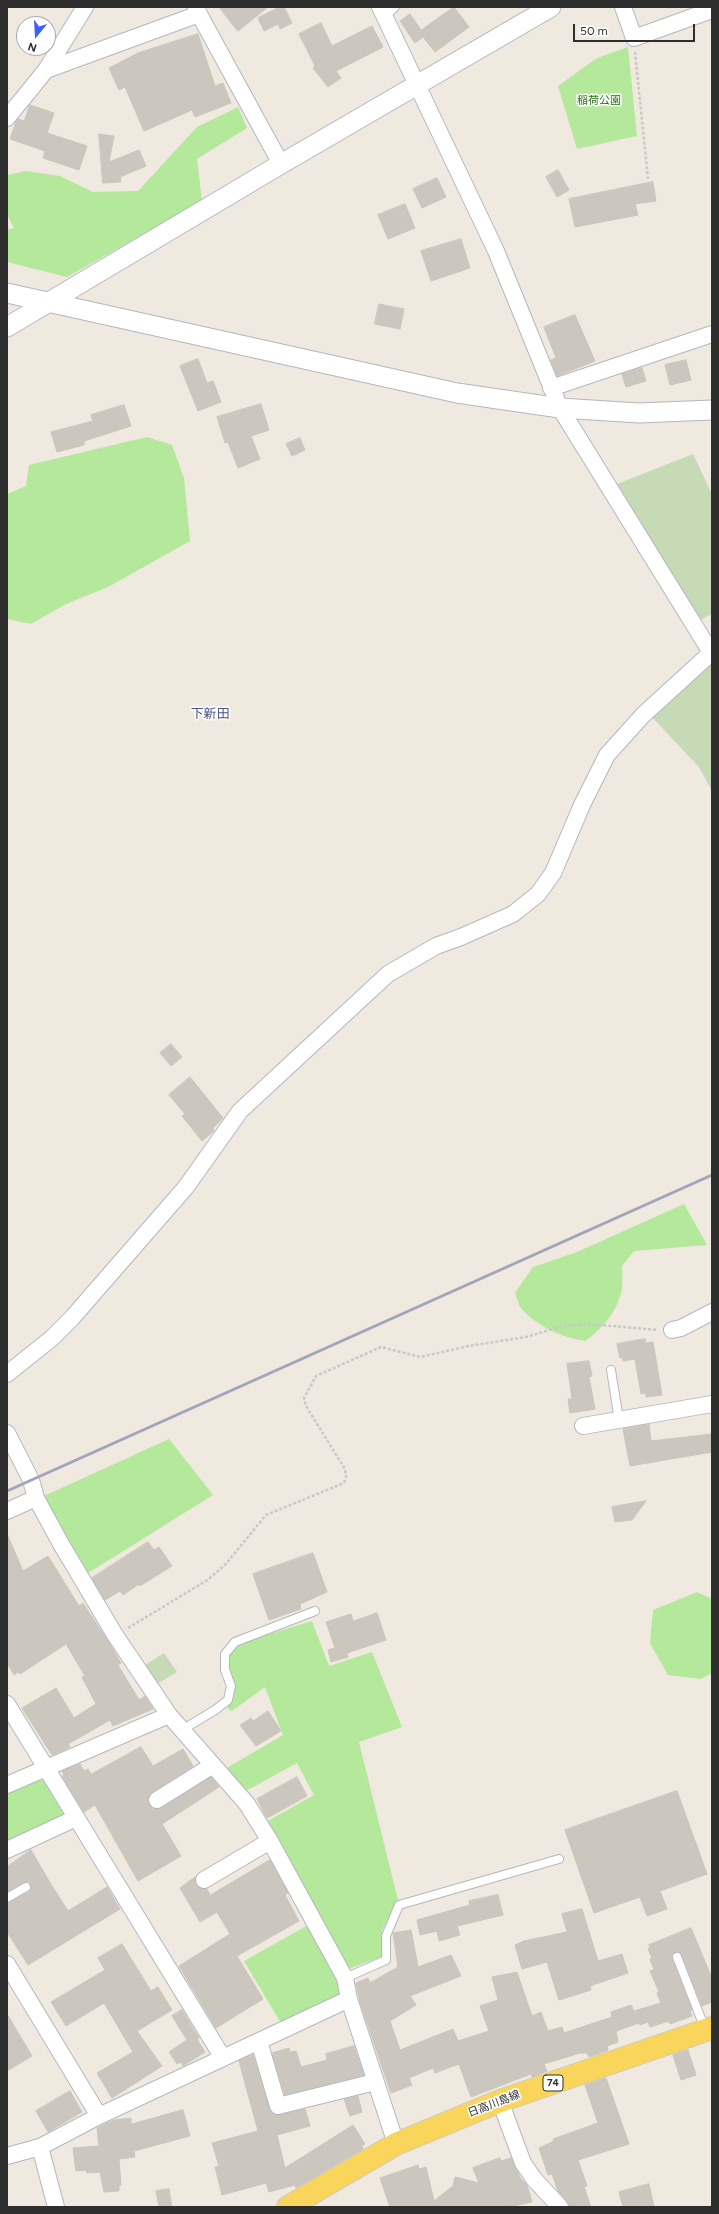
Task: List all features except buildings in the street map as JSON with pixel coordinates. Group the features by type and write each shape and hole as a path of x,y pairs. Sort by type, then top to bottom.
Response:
{"main road":[{"name":"日高川島線","path":"288,2207 396,2144 500,2101 709,2029"}],"street":[{"path":"7,118 46,70 85,7"},
{"path":"7,327 281,164 551,7"},
{"path":"623,7 634,38 712,10"},
{"path":"46,70 198,10 281,164"},
{"path":"7,1374 52,1338 72,1318 186,1187 240,1111 388,974 436,946 461,937 513,914 538,894 553,873 582,805 607,755 643,715 712,653 560,408 496,251 416,86 386,10"},
{"path":"7,293 457,393 560,408 639,413 712,410"},
{"path":"551,388 712,334"},
{"path":"672,1330 681,1328 712,1312"},
{"path":"583,1426 712,1404"},
{"path":"7,1433 31,1480 36,1498 61,1544 115,1635 169,1715 247,1804 270,1841 345,1978 349,1999 396,2144"},
{"path":"7,1511 36,1498"},
{"path":"7,1704 223,2058"},
{"path":"7,1785 45,1767 169,1715"},
{"path":"157,1800 213,1765"},
{"path":"7,1850 76,1818"},
{"path":"204,1880 270,1841"},
{"path":"7,1964 99,2116"},
{"path":"7,2156 40,2147 99,2116 349,1999"},
{"path":"259,2042 278,2106 375,2082"},
{"path":"500,2101 523,2163 534,2179 560,2207"},
{"path":"40,2147 56,2207"}],"lane":[{"path":"611,1370 619,1420"},
{"path":"182,1730 215,1710 228,1700 231,1686 225,1670 225,1654 234,1642 315,1611"},
{"path":"345,1978 386,1960 386,1936 399,1905 559,1859"},
{"path":"7,1898 26,1887"},
{"path":"677,1957 709,2029"}],"path":[{"path":"634,38 648,179"},
{"path":"115,1635 206,1581 226,1565 266,1515 344,1483 346,1477 345,1469 306,1406 304,1398 316,1376 381,1348 420,1357 469,1346 526,1337 563,1326 589,1324 638,1329 672,1330"}],"green space":[{"name":"稲荷公園","path":"628,47 637,136 577,149 558,86 597,58"},
{"path":"238,107 247,128 197,159 202,201 67,277 7,262 7,230 14,228 7,214 7,175 26,171 60,176 93,192 138,191 197,127"},
{"path":"147,437 172,445 184,478 190,541 110,586 66,604 31,624 7,619 7,494 26,486 29,465"},
{"path":"693,454 712,494 712,614 697,622 612,486"},
{"path":"712,655 712,791 699,767 649,714"},
{"path":"684,1204 707,1245 634,1251 622,1266 622,1288 617,1304 609,1318 598,1331 585,1341 559,1334 542,1326 521,1308 515,1293 533,1267 577,1252"},
{"path":"169,1439 213,1495 85,1575 44,1496"},
{"path":"697,1592 712,1599 712,1673 701,1679 668,1675 650,1643 653,1610"},
{"path":"312,1621 329,1666 372,1652 402,1727 359,1742 398,1900 382,1930 381,1957 348,1969 266,1822 314,1795 297,1763 244,1792 225,1769 283,1735 265,1687 232,1711 229,1710 228,1707 232,1698 227,1655 236,1644"},
{"path":"164,1653 177,1672 154,1686 142,1667"},
{"path":"38,1778 44,1781 66,1815 7,1844 7,1792"},
{"path":"310,1924 340,1979 344,1995 282,2025 244,1961"}],"railway":[{"path":"7,1491 712,1175"}],"district":[{"name":"下新田","path":"210,714"}]}
